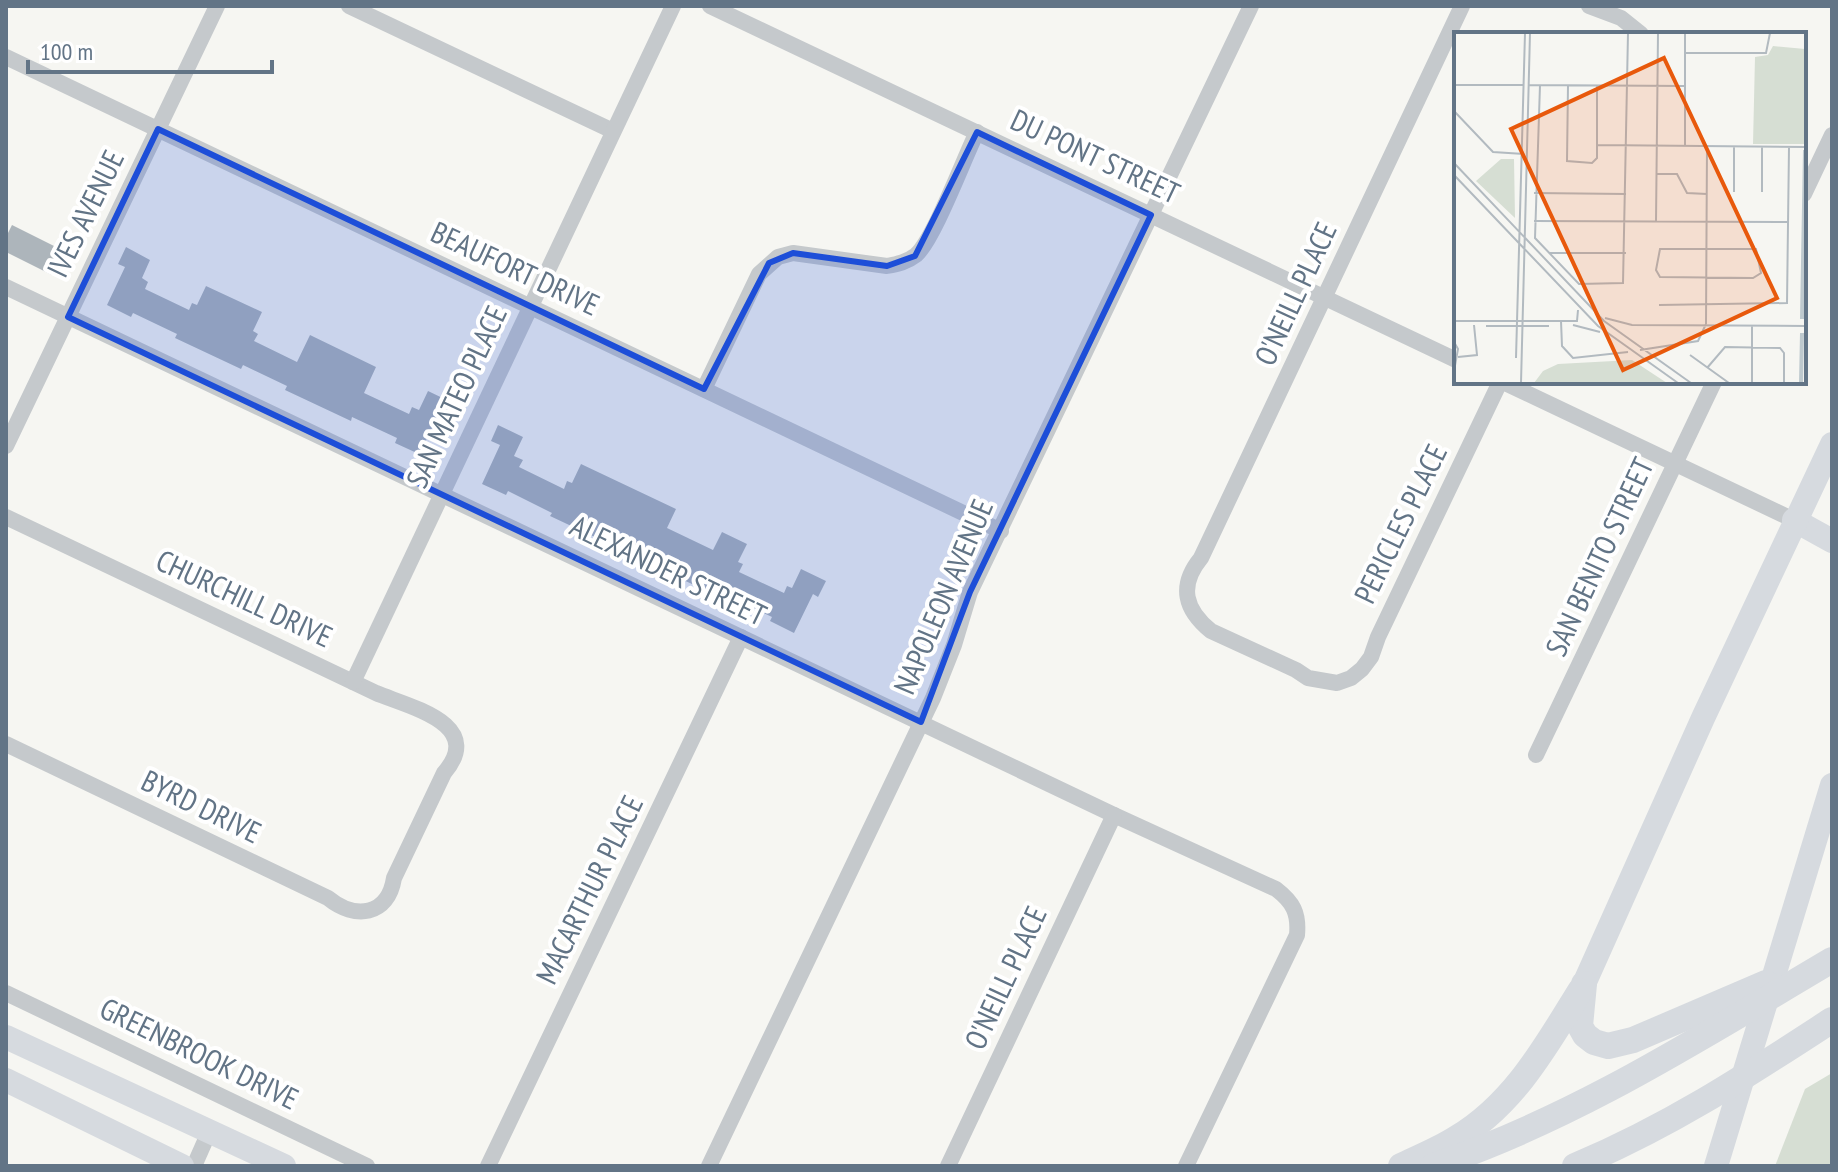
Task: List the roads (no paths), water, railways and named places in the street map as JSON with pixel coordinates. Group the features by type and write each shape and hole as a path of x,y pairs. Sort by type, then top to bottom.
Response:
{"main road":[{"path":"1401,1166 1457,1138 1510,1095 1529,1072 1584,984 1624,890 1832,444"},
{"path":"1794,520 1832,541"},
{"path":"1719,1158 1832,785"},
{"path":"1584,984 1580,1026 1594,1042 1608,1046 1633,1040 1832,958"},
{"path":"1433,1166 1473,1153 1614,1088 1832,958"},
{"path":"1575,1166 1635,1140 1714,1096 1832,1020"},
{"path":"6,1037 284,1166"},
{"path":"6,1080 182,1166"},
{"path":"1599,1166 1635,1140"}],"street":[{"name":"IVES AVENUE","path":"6,446 217,6"},
{"path":"349,6 613,131"},
{"name":"SAN MATEO PLACE","path":"353,682 673,6"},
{"name":"DU PONT STREET","path":"710,6 1454,359"},
{"name":"NAPOLEON AVENUE","path":"709,1166 921,722 954,645 970,592 1251,6"},
{"name":"O'NEILL PLACE","path":"1343,681 1322,683 1308,678 1211,631 1199,622 1188,606 1188,585 1462,6"},
{"path":"1589,6 1621,18 1638,32"},
{"name":"BEAUFORT DRIVE","path":"6,57 1001,531"},
{"path":"704,389 759,274 769,263 793,253 887,266 915,256 929,235 977,132"},
{"path":"1806,190 1832,135"},
{"name":"ALEXANDER STREET","path":"6,287 1114,815 1276,889 1289,899 1297,914 1297,935 1186,1166"},
{"name":"PERICLES PLACE","path":"1343,681 1362,669 1371,657 1500,384"},
{"path":"1505,384 1794,520"},
{"name":"SAN BENITO STREET","path":"1536,755 1713,384"},
{"name":"CHURCHILL DRIVE","path":"6,517 444,722 454,735 455,754 451,765 444,773 400,865 390,894 374,909"},
{"name":"MACARTHUR PLACE","path":"488,1166 741,637"},
{"name":"BYRD DRIVE","path":"6,744 347,909 361,912 374,909"},
{"name":"O'NEILL PLACE","path":"948,1166 1114,815"},
{"name":"GREENBROOK DRIVE","path":"6,993 367,1166"},
{"path":"194,1166 209,1132"}]}
